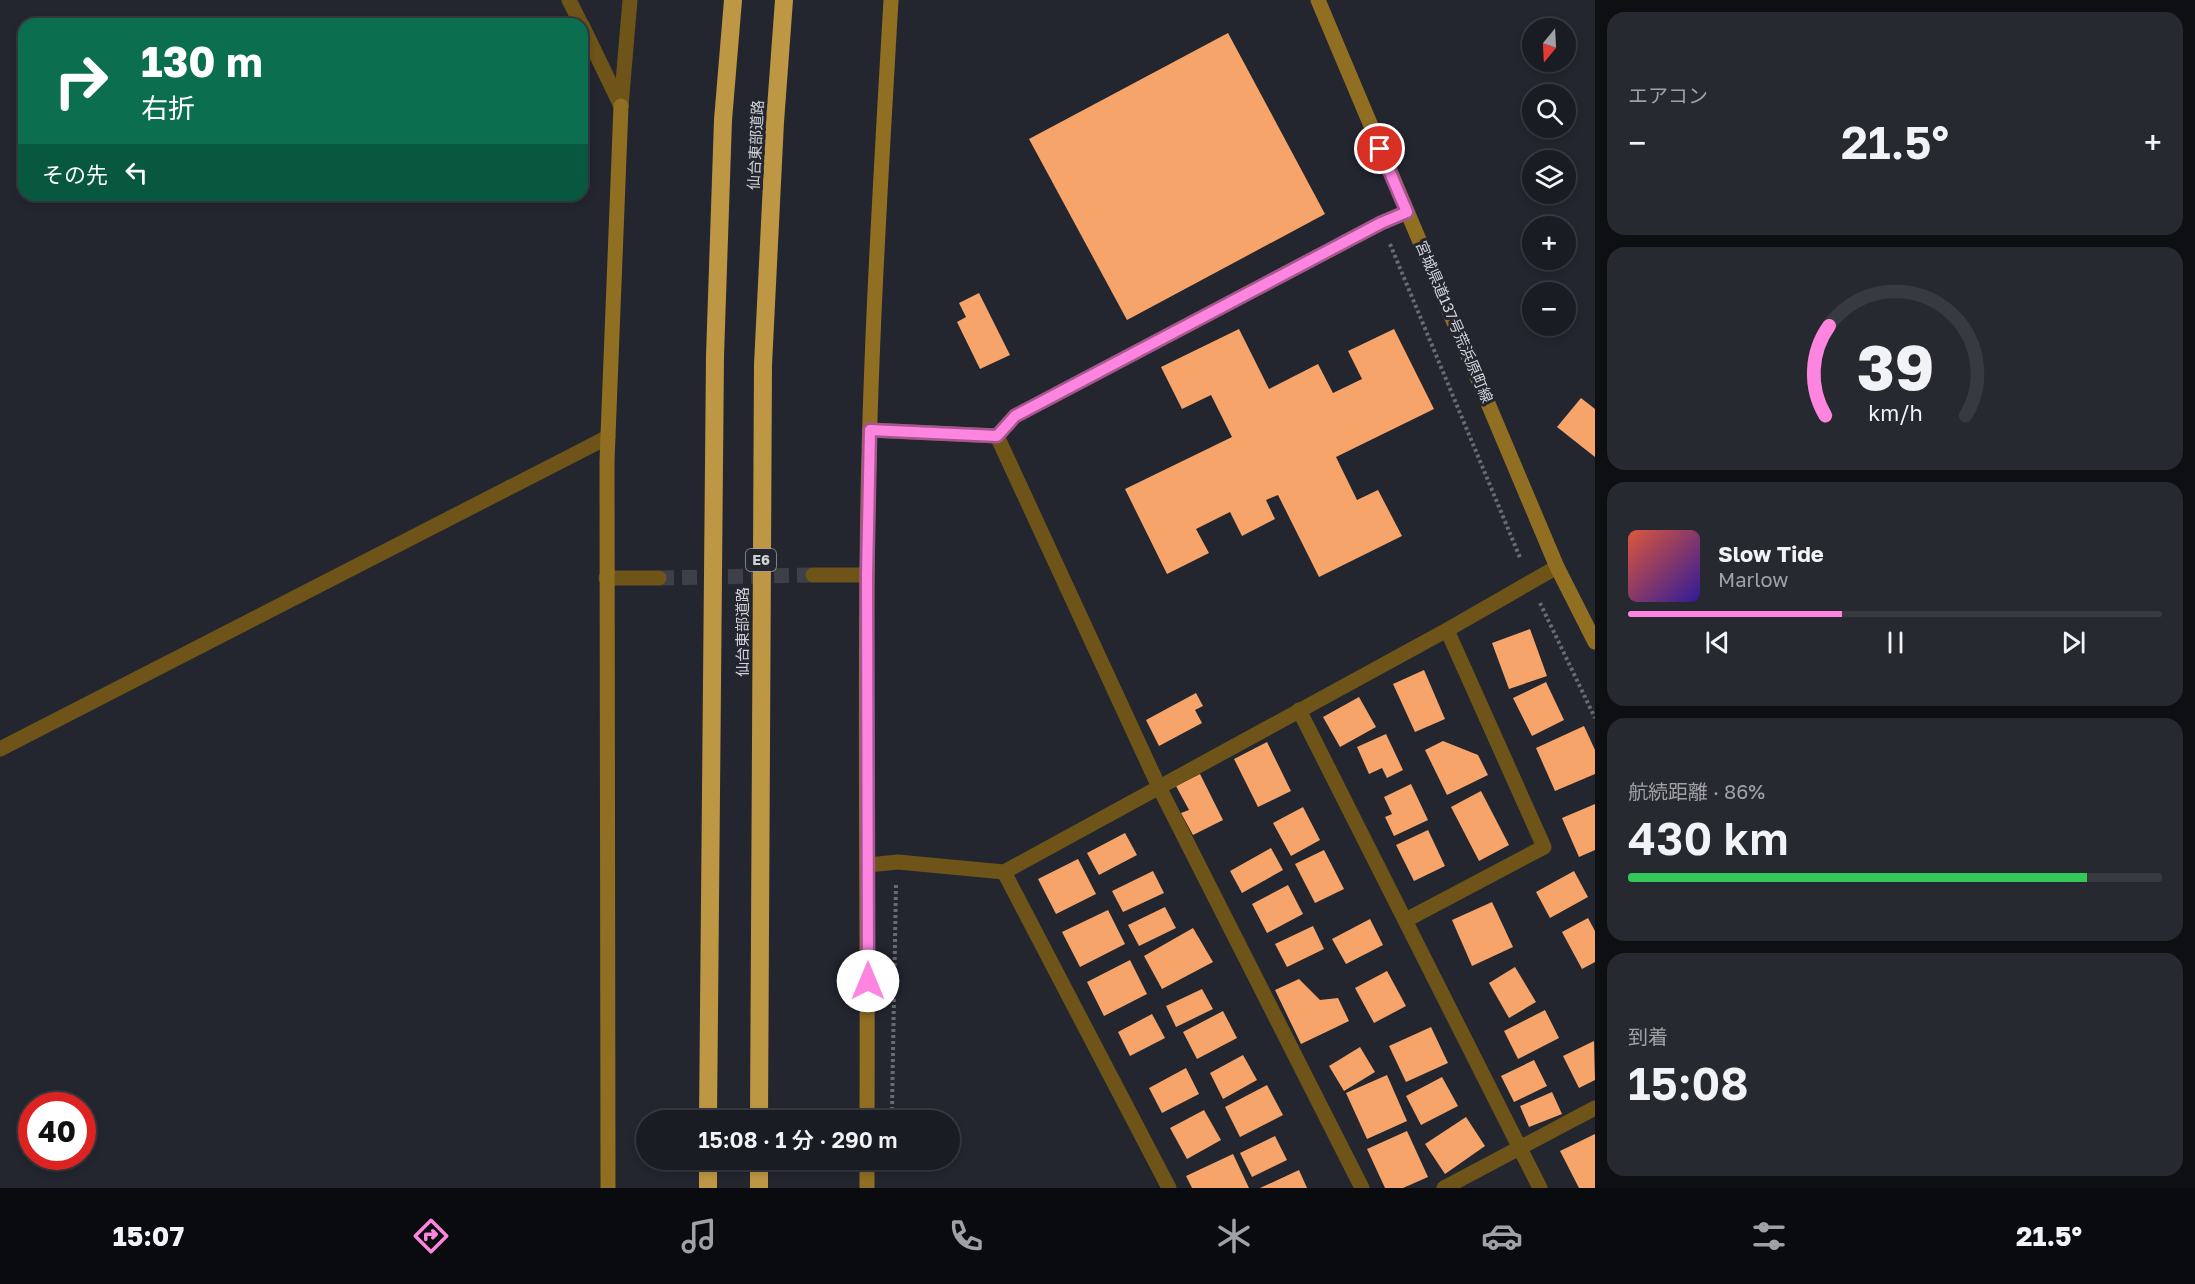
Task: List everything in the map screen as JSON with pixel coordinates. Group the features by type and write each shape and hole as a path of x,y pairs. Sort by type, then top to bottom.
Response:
{"highway":[{"name":"仙台東部道路","path":"708,1110 715,356 723,120 733,0"},
{"name":"仙台東部道路","path":"759,1110 763,365 775,122 784,0"},
{"path":"708,1170 708,1188"},
{"path":"759,1170 759,1188"}],"street":[{"path":"569,0 578,18"},
{"path":"608,1188 606,578 608,437 621,106 630,0"},
{"path":"867,1110 867,575 870,430 878,219 891,0"},
{"name":"宮城県道137号荒浜原町線","path":"1318,0 1557,567 1595,642"},
{"path":"588,37 621,106"},
{"path":"997,436 1015,416 1371,228 1407,212"},
{"path":"870,430 997,436"},
{"path":"997,436 1159,787 1362,1188"},
{"path":"0,749 608,437"},
{"path":"868,865 898,862 1004,872 1447,630 1557,567"},
{"path":"813,575 867,575"},
{"path":"606,578 659,578"},
{"path":"1406,920 1544,847 1447,630"},
{"path":"1299,710 1540,1188"},
{"path":"1004,872 1169,1188"},
{"path":"1444,1188 1595,1108"},
{"path":"867,1170 867,1188"}],"path":[{"path":"1390,244 1521,560"},
{"path":"1538,598 1595,718"},
{"path":"892,1110 895,900 898,862"}],"building":[{"path":"1228,33 1325,214 1127,320 1029,139"},
{"path":"979,293 1010,355 980,369 957,322 966,317 959,303"},
{"path":"1239,329 1269,389 1318,364 1333,393 1362,379 1348,351 1394,329 1434,409 1336,457 1357,500 1378,490 1402,536 1319,577 1278,495 1266,500 1275,519 1242,536 1230,512 1196,529 1209,553 1167,574 1125,489 1232,437 1211,395 1182,409 1161,367"},
{"path":"1581,398 1595,409 1595,457 1557,427"},
{"path":"1530,629 1547,676 1509,689 1492,643"},
{"path":"1424,670 1445,719 1415,732 1393,684"},
{"path":"1546,682 1564,720 1532,736 1513,698"},
{"path":"1196,693 1203,706 1195,710 1202,723 1159,746 1146,720"},
{"path":"1359,697 1376,727 1340,747 1323,717"},
{"path":"1584,726 1595,750 1595,774 1555,791 1536,748"},
{"path":"1386,734 1403,770 1387,778 1382,768 1369,774 1357,747"},
{"path":"1443,741 1478,755 1488,775 1447,795 1425,750"},
{"path":"1267,742 1291,791 1258,807 1234,759"},
{"path":"1200,774 1223,820 1193,835 1181,813 1189,810 1176,786"},
{"path":"1411,784 1428,820 1394,836 1385,817 1392,814 1384,797"},
{"path":"1481,791 1509,845 1479,861 1451,807"},
{"path":"1595,804 1595,850 1579,857 1562,818"},
{"path":"1303,807 1320,840 1291,856 1273,823"},
{"path":"1428,830 1445,866 1414,881 1396,845"},
{"path":"1125,833 1137,855 1099,875 1087,853"},
{"path":"1271,848 1283,870 1242,893 1230,871"},
{"path":"1324,850 1344,889 1315,903 1295,864"},
{"path":"1078,859 1096,894 1056,914 1038,879"},
{"path":"1153,871 1164,893 1123,912 1112,891"},
{"path":"1574,871 1588,897 1550,918 1536,892"},
{"path":"1288,885 1303,914 1267,933 1252,904"},
{"path":"1492,902 1513,947 1472,966 1452,920"},
{"path":"1165,907 1176,928 1139,946 1128,925"},
{"path":"1108,910 1125,944 1080,967 1062,932"},
{"path":"1588,918 1595,931 1595,962 1582,969 1562,932"},
{"path":"1370,919 1383,945 1346,964 1332,939"},
{"path":"1313,926 1324,949 1287,967 1275,944"},
{"path":"1193,928 1213,962 1162,989 1144,956"},
{"path":"1130,960 1147,994 1104,1016 1087,982"},
{"path":"1515,967 1536,1002 1509,1018 1489,983"},
{"path":"1387,971 1406,1006 1374,1023 1355,988"},
{"path":"1299,979 1320,1000 1338,998 1349,1021 1301,1044 1275,990"},
{"path":"1202,989 1213,1009 1176,1027 1166,1006"},
{"path":"1545,1010 1559,1038 1518,1059 1504,1031"},
{"path":"1223,1011 1237,1038 1197,1059 1183,1032"},
{"path":"1152,1014 1165,1038 1130,1056 1118,1032"},
{"path":"1431,1027 1448,1063 1406,1082 1389,1046"},
{"path":"1594,1041 1595,1080 1579,1088 1563,1056"},
{"path":"1360,1047 1375,1072 1344,1091 1329,1066"},
{"path":"1243,1055 1257,1080 1223,1099 1210,1073"},
{"path":"1534,1060 1547,1086 1514,1102 1501,1076"},
{"path":"1186,1068 1199,1094 1162,1113 1149,1088"},
{"path":"1387,1075 1407,1121 1367,1139 1346,1093"},
{"path":"1442,1077 1458,1106 1421,1125 1406,1096"},
{"path":"1267,1085 1283,1115 1240,1137 1225,1107"},
{"path":"1552,1092 1562,1114 1529,1127 1520,1106"},
{"path":"1204,1110 1221,1140 1187,1159 1170,1128"},
{"path":"1466,1117 1485,1146 1445,1174 1425,1144"},
{"path":"1407,1131 1428,1177 1403,1188 1385,1188 1367,1149"},
{"path":"1595,1134 1595,1188 1579,1188 1560,1151"},
{"path":"1275,1136 1287,1160 1252,1177 1240,1153"},
{"path":"1233,1154 1249,1188 1192,1188 1186,1176"},
{"path":"1299,1170 1307,1188 1260,1188"}],"tunnel":[{"path":"659,578 813,575"}],"route":[{"path":"868,981 867,575 870,430 997,436 1015,416 1381,223 1407,212 1380,149"}]}
